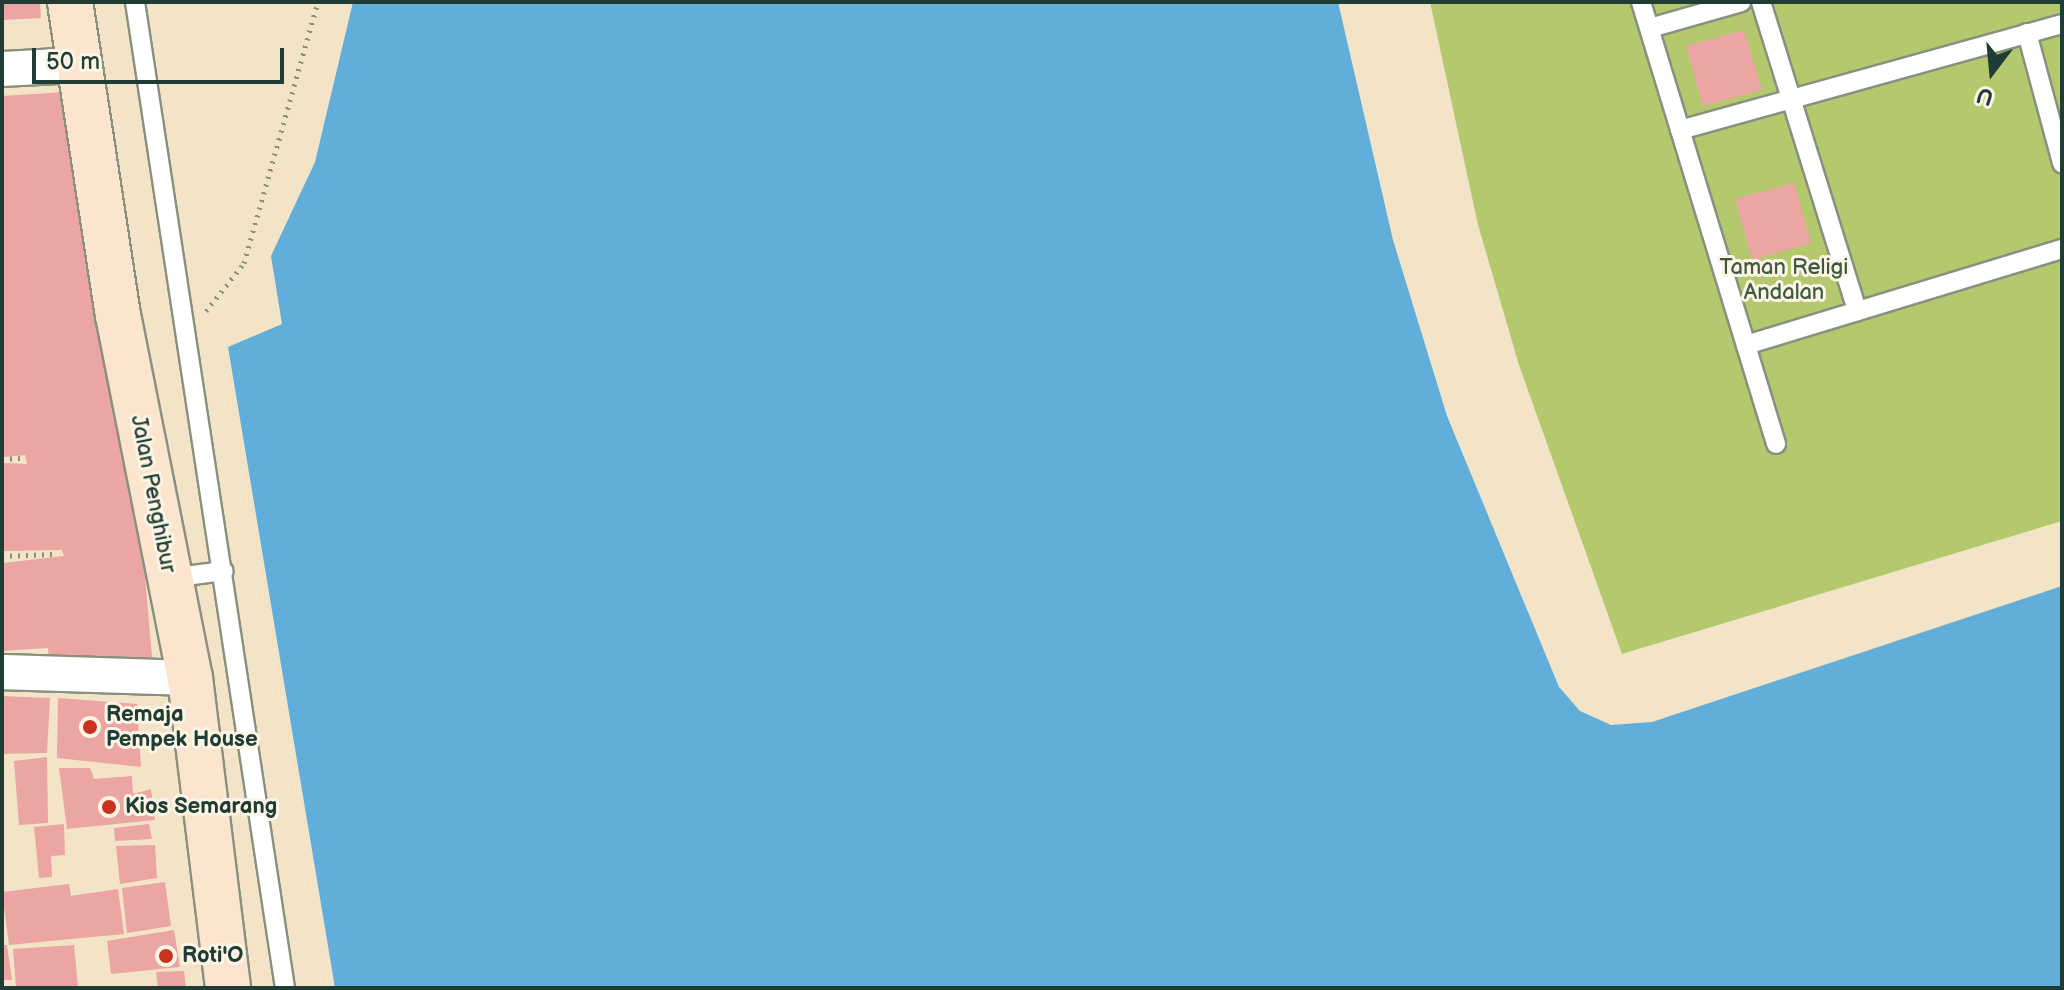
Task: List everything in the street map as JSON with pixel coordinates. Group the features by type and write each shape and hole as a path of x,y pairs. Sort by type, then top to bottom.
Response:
{"main road":[{"name":"Jalan Penghibur","path":"70,2 190,678 228,988"}],"street":[{"path":"2,69 79,65"},
{"path":"2,672 190,678"}],"lane":[{"path":"135,2 188,333 285,988"},
{"path":"1641,2 1776,444"},
{"path":"1650,28 1741,2"},
{"path":"1761,2 1857,311"},
{"path":"1680,130 2062,24"},
{"path":"2027,33 2062,163"},
{"path":"1746,345 2062,249"},
{"path":"170,578 224,571"}],"path":[{"path":"188,333 244,263 318,2"},
{"path":"2,459 20,458"},
{"path":"2,556 53,554"}],"green space":[{"name":"Taman Religi Andalan","path":"1430,2 2062,2 2062,521 1622,654 1519,365 1478,225"}],"water":[{"path":"353,2 1338,2 1393,240 1447,416 1559,687 1580,711 1611,725 1652,722 2062,586 2062,988 335,988 228,347 282,324 271,256 315,162"}],"building":[{"path":"2,2 40,2 41,18 2,20"},
{"path":"1744,30 1762,90 1703,106 1686,46"},
{"path":"66,92 140,520 152,657 49,663 48,648 2,651 2,563 64,556 62,550 2,551 2,463 27,464 25,455 5,457 2,450 2,96"},
{"path":"1794,183 1811,243 1752,260 1735,199"},
{"path":"2,696 50,698 47,753 2,754"},
{"path":"58,698 137,704 141,767 57,758"},
{"path":"47,757 48,823 19,825 14,761"},
{"name":"Kios Semarang","path":"59,768 90,768 94,779 132,776 133,794 151,789 155,820 67,829"},
{"path":"64,824 65,855 51,856 52,877 39,878 34,827"},
{"path":"149,824 152,839 115,841 114,828"},
{"path":"155,845 157,878 120,884 116,846"},
{"path":"165,882 171,926 127,933 122,888"},
{"path":"69,884 71,896 118,889 124,934 9,945 2,892"},
{"path":"174,930 180,967 111,974 107,941"},
{"path":"2,945 7,945 12,980 2,980"},
{"path":"74,945 78,988 16,988 13,949"},
{"path":"184,971 186,988 158,988 156,972"}],"place":[{"name":"Remaja Pempek House","path":"90,727"},
{"name":"Kios Semarang","path":"109,807"},
{"name":"Roti'O","path":"166,956"}]}
